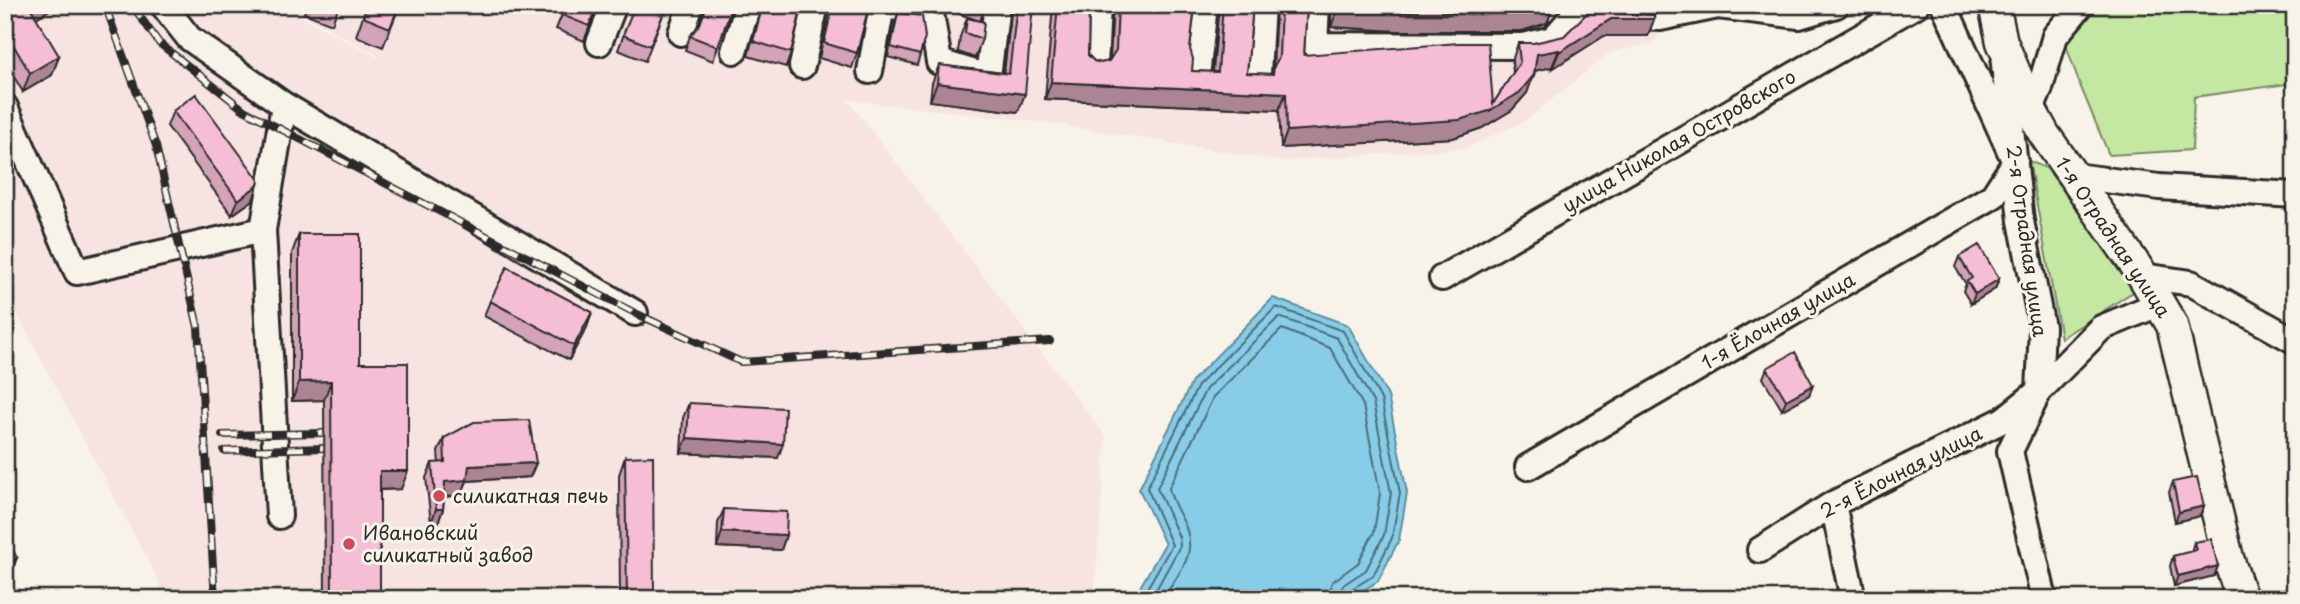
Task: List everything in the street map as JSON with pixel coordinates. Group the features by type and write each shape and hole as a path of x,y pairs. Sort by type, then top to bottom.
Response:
{"main road":[{"name":"1-я Отрадная улица","path":"1994,5 2001,42 2044,134 2143,276 2172,326 2228,558 2242,599"}],"street":[{"path":"163,5 188,38 284,105 635,313"},
{"path":"599,43 614,5"},
{"path":"681,33 691,5"},
{"path":"734,51 748,5"},
{"path":"802,66 816,5"},
{"path":"870,71 879,6 931,9 939,62 988,77 997,5"},
{"path":"1095,66 1098,5"},
{"path":"1198,68 1205,5"},
{"path":"1258,73 1262,5"},
{"path":"1317,5 1315,45 1524,46 1553,39 1571,9 1660,19 1718,6 1799,16 1836,5"},
{"name":"улица Николая Островского","path":"1442,278 1916,5"},
{"path":"1944,5 2015,162"},
{"path":"2031,110 2055,36 2081,5"},
{"name":"2-я Отрадная улица","path":"2001,42 2021,221 2042,327 2039,391 2010,450 2044,599"},
{"path":"279,516 263,230 284,105"},
{"path":"5,107 78,272 263,230"},
{"name":"1-я Ёлочная улица","path":"1528,467 1993,196 2015,162"},
{"path":"2075,176 2159,187 2295,195"},
{"path":"2143,276 2191,283 2295,341"},
{"path":"2039,391 2101,328 2161,303"},
{"name":"2-я Ёлочная улица","path":"1760,550 1833,504 2003,420 2039,391"},
{"path":"1833,504 1853,599"}],"shaded area":[{"name":"Ивановский силикатный завод","path":"5,5 278,5 377,57 378,55 284,5 1652,5 1657,37 1651,44 1609,53 1525,121 1465,148 1282,161 1050,123 848,100 1106,437 1094,599 163,599 158,579 5,291"}],"green space":[{"path":"2052,5 2295,5 2295,83 2194,97 2192,150 2109,155 2080,85"},
{"path":"2029,161 2046,168 2139,288 2061,338"}],"water":[{"path":"1273,298 1348,325 1388,396 1407,493 1399,540 1378,581 1350,599 1133,599 1165,544 1139,489 1193,380"}],"building":[{"path":"5,5 33,5 30,7 59,56 30,73 5,31"},
{"path":"367,5 399,5 390,28 363,17"},
{"path":"566,5 597,5 589,26 562,15"},
{"path":"635,5 667,5 650,46 623,35"},
{"path":"707,5 732,5 718,47 690,36 700,24"},
{"path":"763,5 802,5 791,53 753,41"},
{"path":"833,5 869,5 857,53 824,43"},
{"path":"1017,5 1033,5 1025,94 937,83 939,65 1009,74"},
{"path":"1058,5 1089,5 1088,55 1101,63 1109,61 1116,50 1118,5 1195,5 1190,49 1192,71 1218,72 1223,5 1253,5 1247,73 1273,74 1279,57 1281,5 1307,5 1304,55 1488,43 1493,104 1520,62 1518,43 1534,43 1564,36 1588,12 1654,15 1654,19 1611,19 1559,52 1537,54 1534,75 1519,93 1489,111 1459,120 1287,131 1286,93 1051,82"},
{"path":"1338,5 1551,5 1529,12 1404,12 1338,8"},
{"path":"898,13 922,16 925,37 920,55 891,47"},
{"path":"967,18 984,22 982,39 965,33"},
{"path":"196,94 259,180 258,185 238,200 173,111"},
{"path":"299,234 360,234 360,363 408,363 408,471 380,471 380,599 332,599 331,381 299,382"},
{"path":"1979,245 1999,279 1975,294 1967,281 1972,278 1959,257"},
{"path":"507,267 592,312 574,346 490,301"},
{"path":"1795,352 1813,385 1786,400 1767,368"},
{"path":"689,403 785,408 783,444 687,438"},
{"name":"силикатная печь","path":"529,420 536,463 469,466 467,480 445,482 443,509 436,509 432,463 445,462 444,438 474,422"},
{"path":"653,456 654,599 627,599 625,457"},
{"path":"2197,477 2204,506 2179,512 2173,482"},
{"path":"724,509 787,512 786,535 722,532"},
{"path":"5,535 17,558 5,564"},
{"path":"2211,539 2218,566 2178,576 2173,556 2196,550 2194,542"}],"railway":[{"path":"105,5 156,146 198,327 215,599"},
{"path":"132,5 159,43 244,110 635,313 741,362 1050,341"},
{"path":"222,435 324,433"},
{"path":"224,451 325,448"}],"place":[{"name":"силикатная печь","path":"439,496"},
{"name":"Ивановский силикатный завод","path":"349,544"}]}
